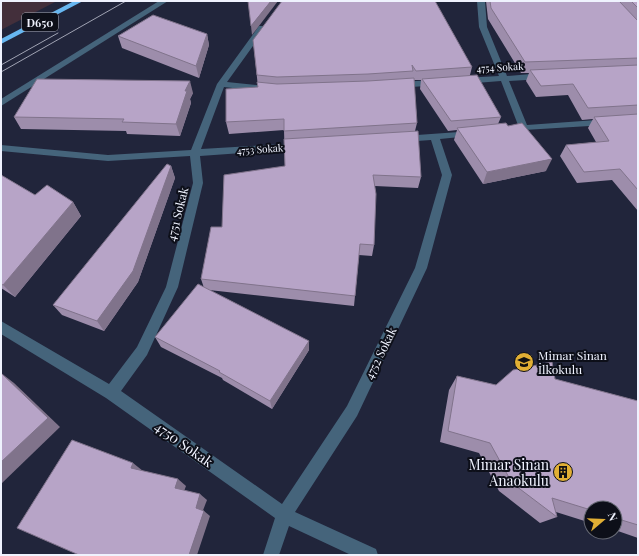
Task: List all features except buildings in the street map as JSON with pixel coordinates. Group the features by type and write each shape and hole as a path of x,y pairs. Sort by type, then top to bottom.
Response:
{"highway":[{"name":"D650","path":"1,42 79,1"}],"street":[{"path":"1,103 164,1"},
{"path":"481,1 483,27 524,128"},
{"name":"4751 Sokak","path":"111,393 142,351 172,287 198,183 196,153 221,84 267,22"},
{"name":"4754 Sokak","path":"457,81 550,76"},
{"path":"389,86 442,82"},
{"path":"221,84 278,91"},
{"path":"502,130 638,120"},
{"path":"396,139 435,137 480,132"},
{"name":"4752 Sokak","path":"271,555 284,515 352,411 421,268 447,175 435,137"},
{"name":"4753 Sokak","path":"1,148 9,150 108,158 312,145"},
{"name":"4750 Sokak","path":"1,328 111,393 284,515 370,555"}],"shaded area":[{"path":"1,1 57,1 1,30"}],"tram line":[{"path":"1,72 126,1"},
{"path":"1,65 58,33"}],"place":[{"name":"Mimar Sinan İlkokulu","path":"524,362"},
{"name":"Mimar Sinan Anaokulu","path":"563,472"}]}
